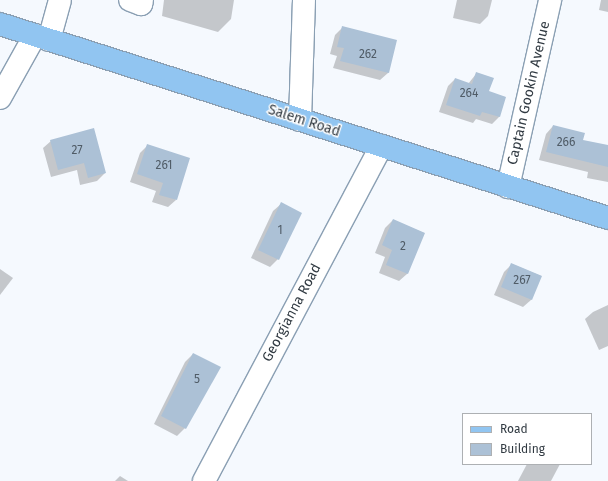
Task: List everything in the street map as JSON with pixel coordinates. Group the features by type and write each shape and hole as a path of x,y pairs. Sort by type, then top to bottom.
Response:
{"main road":[{"name":"Salem Road","path":"0,24 608,218"}],"street":[{"path":"0,98 42,38 60,0"},
{"path":"130,0 141,4 142,0"},
{"path":"300,120 304,0"},
{"name":"Captain Gookin Avenue","path":"508,187 550,0"},
{"name":"Georgianna Road","path":"204,481 381,146"}],"building":[{"path":"342,26 397,40 389,73 340,61 344,48 337,47"},
{"path":"476,72 494,78 489,91 506,97 500,117 482,112 480,116 446,105 455,78 472,84"},
{"path":"553,125 585,133 583,140 608,145 608,167 546,152"},
{"path":"94,128 106,173 88,178 84,163 58,170 50,140"},
{"path":"147,144 190,158 177,200 159,195 163,183 137,174"},
{"path":"281,202 302,213 279,260 258,250"},
{"path":"393,219 425,233 408,274 386,265 392,250 382,245"},
{"path":"511,263 542,276 532,300 501,287"},
{"path":"193,353 221,367 186,429 161,416"}]}
